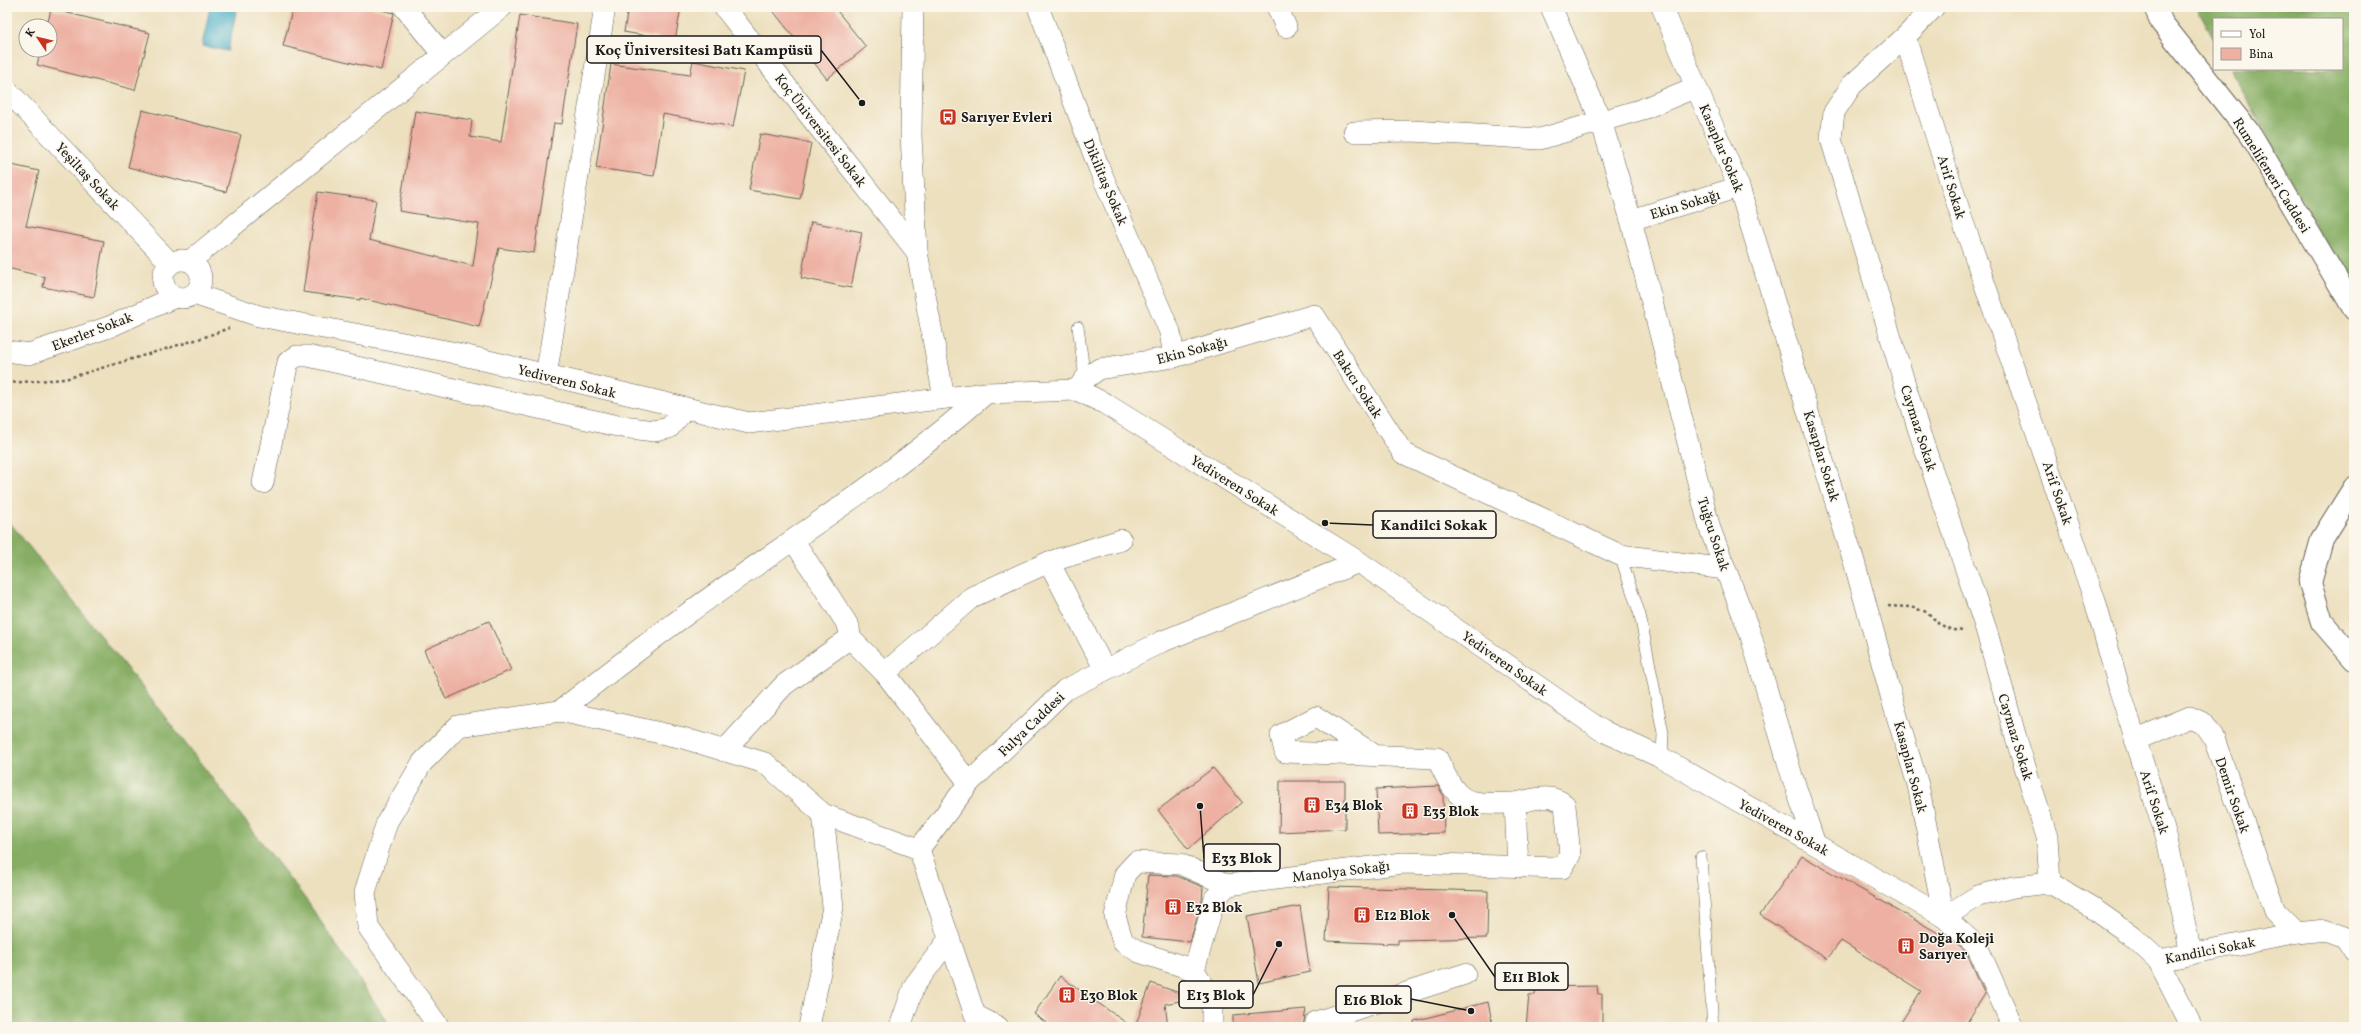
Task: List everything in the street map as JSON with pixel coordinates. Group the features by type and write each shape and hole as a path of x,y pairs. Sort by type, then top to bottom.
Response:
{"street":[{"path":"404,7 443,55"},
{"path":"190,261 502,7"},
{"path":"546,376 605,7"},
{"name":"Koç Üniversitesi Sokak","path":"724,7 917,252"},
{"path":"913,7 911,135 917,252 944,398"},
{"name":"Dikilitaş Sokak","path":"1038,7 1099,168 1170,332 1174,357"},
{"path":"1277,7 1286,27"},
{"name":"Tuğcu Sokak","path":"1551,7 1601,121 1631,220 1710,529 1750,633 1792,776 1815,844"},
{"name":"Kasaplar Sokak","path":"1662,7 1739,188 1868,612 1918,785 1944,917"},
{"name":"Caymaz Sokak","path":"1934,7 1905,37 1852,85 1834,112 1831,139 1917,423 1986,629 2016,738 2047,836 2050,883"},
{"name":"Rumelifeneri Caddesi","path":"2155,7 2162,23 2251,134 2354,309"},
{"name":"Arif Sokak","path":"1905,37 1962,220 2095,601 2135,740 2167,839 2191,954"},
{"path":"1354,132 1413,131 1540,139 1643,109 1696,87"},
{"name":"Yeşiltaş Sokak","path":"7,90 170,263"},
{"name":"Ekin Sokağı","path":"1631,220 1739,188"},
{"path":"180,259 190,261 197,266 201,274 200,286 185,295 167,291 163,284 164,271 170,263 180,259"},
{"name":"Yediveren Sokak","path":"185,295 260,316 446,350 546,376 749,423 986,393 1081,384 1104,403 1359,562 1601,730 1662,758 1944,917 1976,946 2013,1027"},
{"name":"Ekerler Sokak","path":"7,351 29,354 109,327 185,295"},
{"name":"Ekin Sokağı","path":"1081,384 1099,369 1174,357 1314,315"},
{"name":"Bakıcı Sokak","path":"1314,315 1402,453 1620,555"},
{"path":"263,483 288,362 297,356 308,356 622,427 654,431 669,428 686,409"},
{"path":"560,711 687,614 794,541 944,431 986,393"},
{"path":"2354,488 2322,539 2310,583 2322,622 2354,659"},
{"path":"885,673 972,597 1049,562 1121,540"},
{"path":"794,541 850,627 850,638 885,673 969,783"},
{"path":"1620,555 1725,569"},
{"path":"1049,562 1105,670"},
{"name":"Fulya Caddesi","path":"919,849 969,783 1065,690 1161,642 1359,562"},
{"path":"724,751 784,684 850,638"},
{"path":"439,1027 368,927 365,892 387,822 422,763 458,726 560,711 683,738 765,763 823,814 919,849 975,1015 998,1027"},
{"name":"Demir Sokak","path":"2135,740 2190,717 2203,722 2214,739 2275,911 2297,933"},
{"path":"1376,756 1436,758 1456,794 1470,802 1515,803 1518,867"},
{"name":"Manolya Sokağı","path":"1228,885 1403,863 1562,868 1570,855 1565,806 1558,798 1546,797 1515,803"},
{"path":"809,1027 833,907 823,814"},
{"path":"1194,970 1215,898 1228,885 1180,864 1136,862 1125,874 1115,916 1124,942 1139,952 1194,970 1212,999 1212,1027"},
{"path":"1944,917 1978,896 2013,887 2050,883"},
{"name":"Kandilci Sokak","path":"2050,883 2097,911 2131,935 2158,960 2297,933 2325,930 2345,937 2354,951"},
{"path":"900,1027 914,986 950,939"},
{"path":"2158,960 2192,1027"},
{"path":"1315,1027 1316,1022 1465,974"}],"lane":[{"path":"1078,327 1081,384"},
{"path":"1620,555 1640,615 1662,733 1662,758"},
{"path":"1701,857 1713,1027"}],"path":[{"path":"7,384 65,379 202,338 260,316"},
{"path":"1868,612 1891,605 1910,607 1927,612 1939,624 1952,630 1986,629"}],"green space":[{"path":"2197,7 2354,7 2354,297 2231,70 2343,70 2343,18 2213,18 2213,37"},
{"path":"7,519 141,686 307,901 391,1027 7,1027"},
{"path":"2354,597 2354,623 2348,615"}],"water":[{"path":"210,7 237,7 228,51 202,46"}],"building":[{"path":"293,7 368,7 394,13 381,70 283,46"},
{"path":"628,7 681,7 675,41 624,32"},
{"path":"770,7 834,7 866,47 827,79"},
{"path":"51,9 150,33 135,90 37,65 39,58 58,58 58,18 49,18"},
{"path":"520,15 577,24 562,124 554,123 534,253 499,248 479,327 360,298 360,300 303,292 318,192 376,200 369,240 473,266 479,224 399,211 415,111 472,120 470,137 501,142"},
{"path":"693,61 744,71 733,127 663,114 654,176 596,168 611,64 690,75"},
{"path":"142,110 241,135 226,192 128,167"},
{"path":"760,134 811,143 800,199 749,190"},
{"path":"7,164 39,171 26,226 104,241 94,297 43,287 45,277 7,268"},
{"path":"811,222 862,232 851,288 801,278"},
{"path":"489,621 511,670 446,699 424,650"},
{"path":"1213,768 1242,802 1188,849 1158,810"},
{"name":"E34 Blok","path":"1280,781 1345,781 1345,829 1279,832"},
{"name":"E35 Blok","path":"1438,786 1443,795 1444,833 1378,835 1376,789"},
{"name":"Doğa Koleji Sarıyer","path":"1802,856 1954,942 1967,953 1985,994 1964,1027 1898,1027 1921,991 1841,941 1827,959 1760,915"},
{"name":"E32 Blok","path":"1148,875 1177,876 1203,887 1202,901 1190,942 1142,937"},
{"path":"1329,887 1488,891 1487,938 1398,940 1398,944 1326,941"},
{"path":"1300,906 1310,972 1259,983 1247,916"},
{"name":"E30 Blok","path":"1060,976 1132,1027 1052,1027 1034,1014"},
{"path":"1151,983 1194,998 1165,1004 1168,1027 1135,1027"},
{"path":"1597,986 1598,994 1602,994 1602,1027 1526,1027 1529,995 1535,995 1536,987"},
{"path":"1488,1002 1493,1027 1414,1027 1414,1021"},
{"path":"1306,1009 1303,1027 1233,1027 1233,1015"}],"place":[{"name":"Koç Üniversitesi Batı Kampüsü","path":"862,103"},
{"name":"Sarıyer Evleri","path":"948,117"},
{"name":"Kandilci Sokak","path":"1325,523"},
{"name":"E34 Blok","path":"1312,805"},
{"name":"E33 Blok","path":"1200,806"},
{"name":"E35 Blok","path":"1410,811"},
{"name":"E32 Blok","path":"1173,907"},
{"name":"E12 Blok","path":"1362,915"},
{"name":"E11 Blok","path":"1452,915"},
{"name":"E13 Blok","path":"1279,944"},
{"name":"Doğa Koleji Sarıyer","path":"1906,946"},
{"name":"E30 Blok","path":"1067,995"},
{"name":"E16 Blok","path":"1471,1011"}]}
